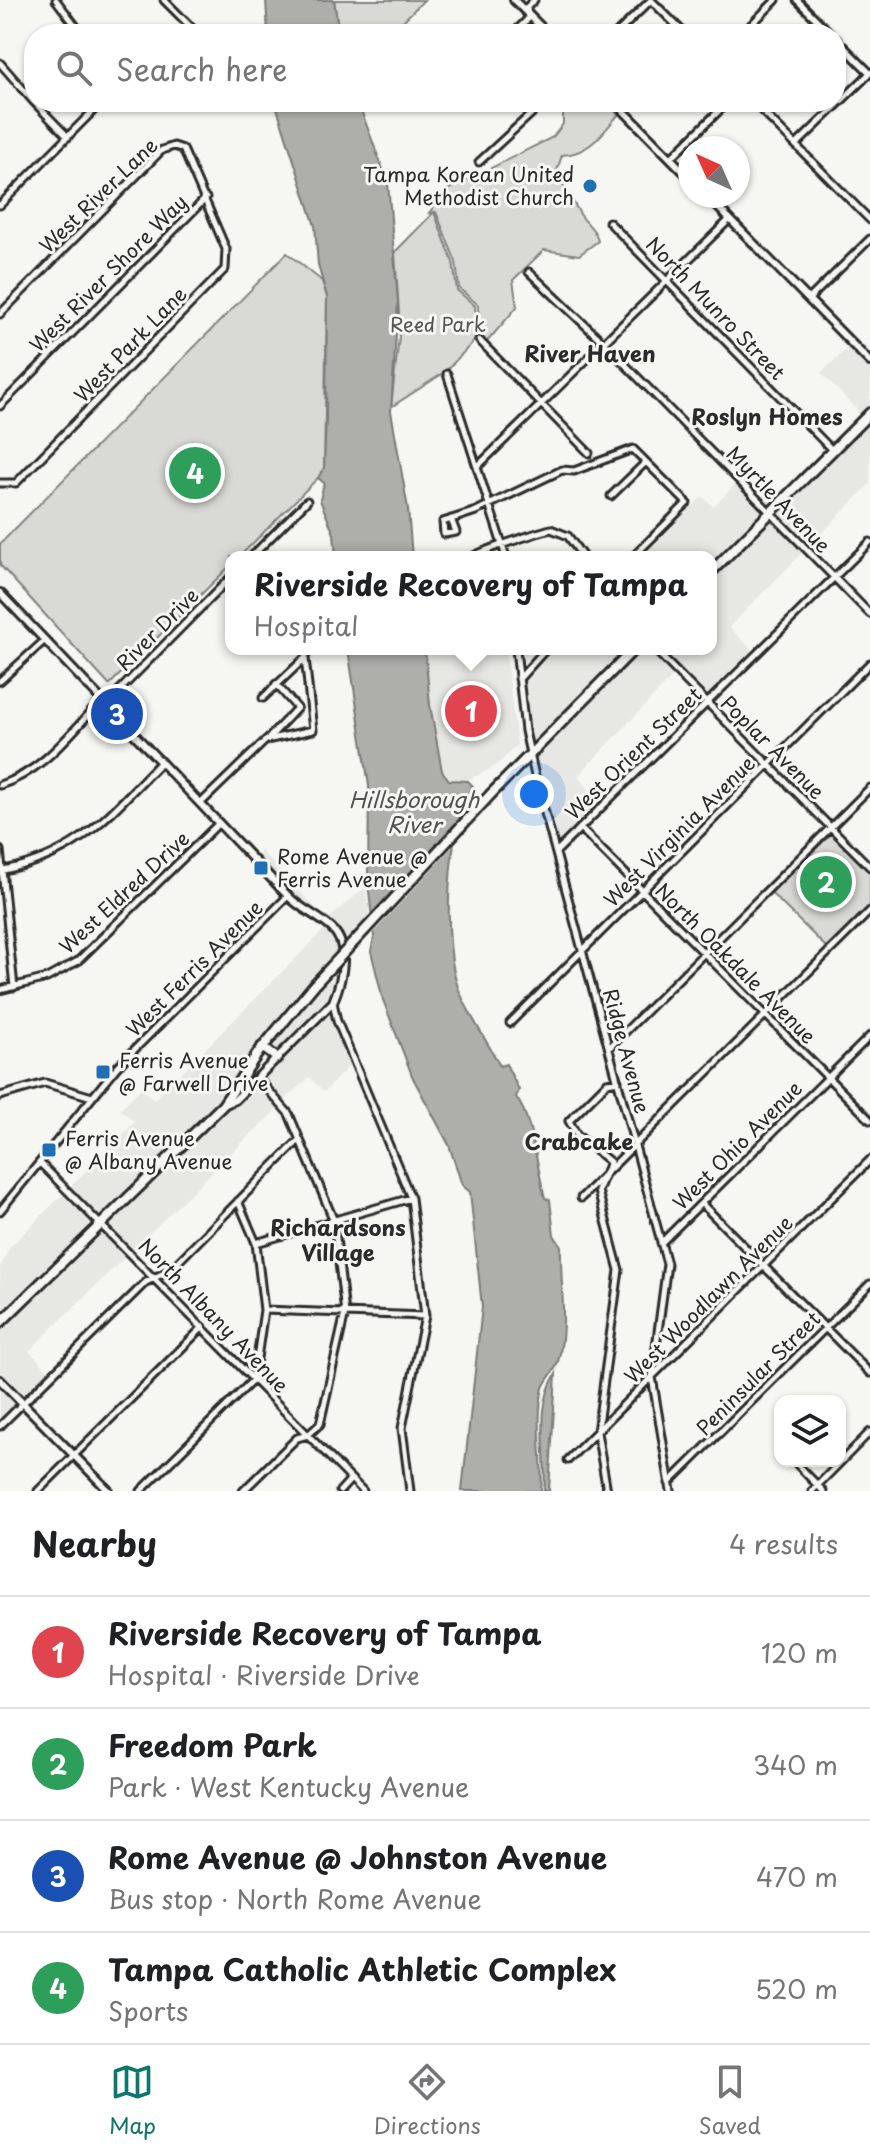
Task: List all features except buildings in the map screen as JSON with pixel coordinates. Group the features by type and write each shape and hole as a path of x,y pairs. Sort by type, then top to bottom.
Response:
{"main road":[{"path":"717,566 870,413"},
{"path":"0,1323 223,1105 262,1047 315,984 531,751 628,655"},
{"path":"262,1047 277,1058"}],"street":[{"path":"56,0 74,24"},
{"path":"164,0 188,24"},
{"path":"514,0 538,24"},
{"path":"523,24 528,19 527,7 534,0"},
{"path":"626,24 651,0 675,24"},
{"path":"752,24 776,0"},
{"path":"797,0 821,24"},
{"path":"846,49 870,73 846,96"},
{"path":"0,63 24,91"},
{"path":"44,112 68,137"},
{"path":"0,205 92,112"},
{"path":"479,162 533,112"},
{"path":"625,112 678,165"},
{"path":"671,158 718,112"},
{"path":"763,112 870,220"},
{"path":"796,145 830,112"},
{"name":"West River Lane","path":"0,314 162,150 174,146 183,149 206,198"},
{"name":"West River Shore Way","path":"0,406 206,198"},
{"name":"West Park Lane","path":"0,483 16,483 225,269 228,255 206,198"},
{"path":"719,208 870,362"},
{"path":"478,466 730,219"},
{"name":"North Munro Street","path":"609,222 833,451"},
{"path":"809,299 870,239"},
{"name":"Myrtle Avenue","path":"529,272 604,343 870,614"},
{"path":"479,340 589,453"},
{"path":"447,374 505,551"},
{"path":"451,519 562,470 574,471 633,449 687,503 639,551"},
{"path":"611,496 646,462"},
{"path":"257,551 307,501"},
{"path":"482,551 551,529 568,536 579,551"},
{"name":"West Orient Street","path":"556,852 870,542"},
{"name":"River Drive","path":"0,785 19,779 41,763 225,583"},
{"path":"0,593 288,896 310,915 330,926 343,956 341,982 333,1002 232,1103 223,1105"},
{"path":"0,681 45,640"},
{"path":"266,740 313,730 306,655"},
{"name":"Ridge Avenue","path":"517,655 531,751 667,1264 652,1377 671,1491"},
{"path":"519,679 541,655"},
{"name":"Poplar Avenue","path":"660,655 870,867"},
{"path":"263,698 305,658"},
{"name":"West Virginia Avenue","path":"510,1023 870,663"},
{"path":"201,803 297,708 276,684"},
{"path":"4,870 62,852 90,832 161,762"},
{"path":"609,1047 870,788"},
{"name":"West Eldred Drive","path":"0,990 56,974 86,954 219,823"},
{"name":"North Oakdale Avenue","path":"580,828 870,1120"},
{"path":"0,850 14,987"},
{"name":"West Ferris Avenue","path":"0,1211 117,1067 288,896"},
{"path":"581,1198 870,911"},
{"path":"333,1002 337,1021 411,1198 425,1316 402,1428 410,1491"},
{"name":"West Ohio Avenue","path":"661,1243 870,1036"},
{"path":"243,1491 297,1438 308,1435 320,1424 345,1313 334,1221 289,1114 257,1077"},
{"path":"607,1491 597,1432 619,1270 598,1191 610,1162 577,1135 569,1121 607,1083 618,1081"},
{"path":"0,1096 45,1083 92,1097"},
{"path":"0,1426 146,1282 170,1270 299,1140"},
{"name":"West Woodlawn Avenue","path":"568,1460 870,1160"},
{"name":"North Albany Avenue","path":"41,1164 363,1491"},
{"path":"256,1243 411,1198"},
{"path":"141,1491 254,1379 264,1310 256,1243 238,1201"},
{"path":"702,1204 870,1373"},
{"name":"Peninsular Street","path":"669,1483 870,1284"},
{"path":"264,1310 425,1316"},
{"path":"38,1491 203,1327"},
{"path":"0,1380 109,1491"},
{"path":"812,1491 870,1432"},
{"path":"800,1467 823,1491"},
{"path":"340,1491 351,1479"}],"shaded area":[{"path":"850,346 870,366 870,408 863,416 821,373"},
{"path":"870,418 870,484 808,547 775,513"},
{"path":"737,483 766,513 717,561 717,551 647,551 703,496 713,507"},
{"path":"771,518 804,551 729,627 754,652 707,698 664,655 717,655 717,571"},
{"path":"506,655 517,745 496,766 462,783 449,780 442,771 430,705 427,656"},
{"path":"545,655 623,655 532,745 522,680"},
{"path":"632,655 655,655 674,675 578,776 600,803 557,845 534,752"},
{"path":"260,850 327,920 366,887 369,920 345,947 332,924 304,907 260,862"},
{"path":"326,928 339,953 283,1014 217,1104 101,1219 69,1188 135,1122 120,1109 141,1088 154,1100"},
{"path":"339,963 338,981 329,1001 275,1054 266,1048"},
{"path":"331,1009 351,1064 324,1092 309,1077 284,1101 262,1077"},
{"path":"258,1082 280,1106 132,1250 106,1224 223,1109 234,1106"},
{"path":"65,1192 97,1223 0,1319 0,1268 10,1247"},
{"path":"101,1228 128,1254 29,1351 50,1372 23,1398 0,1375 0,1328"},
{"path":"0,1384 18,1403 0,1421"}],"green space":[{"path":"334,0 424,0 400,24 338,24"},
{"path":"563,112 616,112 618,115 587,147 562,155 556,174 598,241 579,255 544,250 513,280 517,307 486,343 480,337 478,305 459,288 456,262 436,212 429,213 447,190 553,137 563,124"},
{"name":"Reed Park","path":"434,212 453,262 457,290 475,306 477,338 445,372 391,407 400,328 395,252"},
{"path":"287,253 322,281 327,297 324,468 318,478 245,551 225,551 225,571 109,685 0,565 0,544"},
{"path":"832,833 870,871 870,908 828,949 771,893"}],"water":[{"path":"266,0 334,0 338,24 267,24"},
{"path":"278,112 362,112 388,183 398,302 391,411 408,509 412,551 335,551 334,534 320,500 324,483 318,478 324,468 327,297 318,265 315,226"},
{"name":"Hillsborough River","path":"349,655 426,655 430,705 442,771 449,780 468,781 473,786 464,804 452,856 449,917 454,970 459,990 473,1019 500,1066 506,1064 519,1090 516,1097 531,1131 545,1198 550,1200 554,1235 561,1246 563,1333 558,1362 544,1385 541,1400 541,1491 462,1491 482,1307 470,1192 462,1185 449,1145 413,1078 383,1000 371,951 374,937 368,882 369,786"},
{"path":"556,1374 549,1491 544,1491 545,1401"}],"pier":[{"path":"466,812 456,843 370,936 370,915"}],"place":[{"name":"Tampa Korean United Methodist Church","path":"590,186"},
{"name":"Tampa Catholic Athletic Complex","path":"195,473"},
{"name":"Riverside Recovery of Tampa","path":"471,711"},
{"name":"Rome Avenue @ Johnston Avenue","path":"117,714"},
{"name":"Rome Avenue @ Ferris Avenue","path":"261,868"},
{"name":"Freedom Park","path":"826,882"},
{"name":"Ferris Avenue @ Farwell Drive","path":"103,1072"},
{"name":"Ferris Avenue @ Albany Avenue","path":"49,1150"}],"district":[{"name":"River Haven","path":"590,352"},
{"name":"Roslyn Homes","path":"767,415"},
{"name":"Crabcake","path":"579,1140"},
{"name":"Richardsons Village","path":"338,1238"}]}
